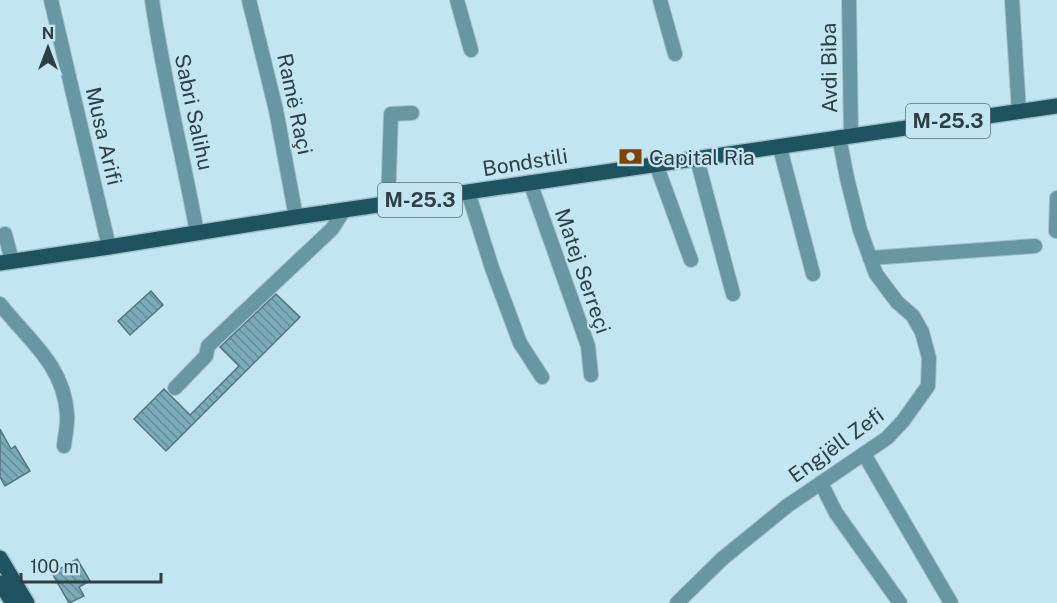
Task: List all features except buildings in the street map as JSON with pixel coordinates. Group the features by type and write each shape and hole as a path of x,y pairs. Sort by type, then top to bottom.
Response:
{"main road":[{"name":"Bondstili","path":"4,261 109,248 296,217 1057,106"},
{"path":"0,558 27,603"},
{"path":"0,583 13,603"}],"street":[{"name":"Musa Arifi","path":"51,0 109,248"},
{"name":"Sabri Salihu","path":"152,0 158,47 184,159 197,233"},
{"name":"Ramë Raçi","path":"249,0 276,111 296,217"},
{"path":"457,0 471,50"},
{"path":"660,0 675,54"},
{"name":"Avdi Biba","path":"845,136 849,0"},
{"path":"1012,0 1019,112"},
{"path":"388,204 391,114 412,113"},
{"name":"Engjëll Zefi","path":"679,602 722,559 787,506 887,438 928,386 929,358 922,332 913,316 897,302 876,274 870,258 847,178 845,136"},
{"path":"780,148 813,274"},
{"path":"697,159 733,294"},
{"path":"656,164 691,260"},
{"name":"Matej Serreçi","path":"530,182 588,346 591,375"},
{"path":"468,192 492,268 520,343 542,377"},
{"path":"1056,231 1057,198"},
{"path":"175,388 206,356 208,346 332,229 344,210"},
{"path":"4,261 5,234"},
{"path":"870,258 1035,246"},
{"path":"0,304 44,355 60,379 67,414 64,446"},
{"path":"864,454 951,603"},
{"path":"822,483 836,513 900,603"}],"place":[{"name":"Capital Ria","path":"631,157"}]}
